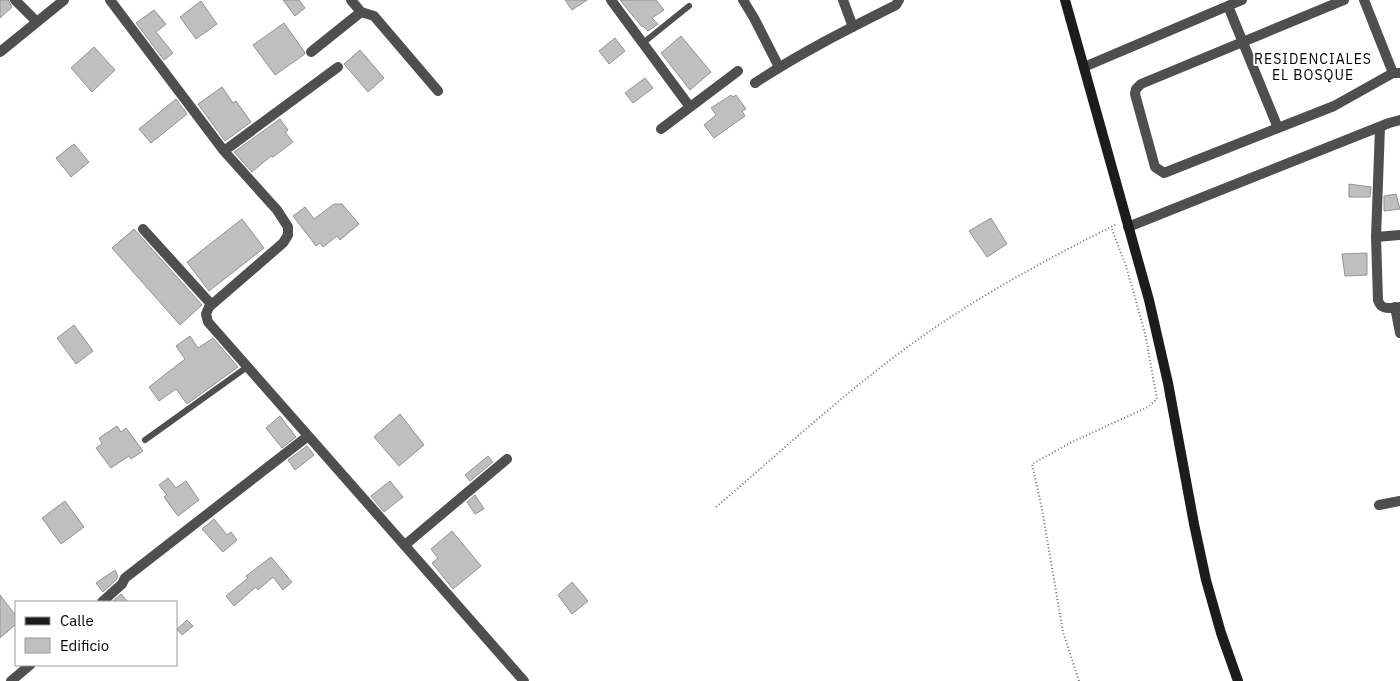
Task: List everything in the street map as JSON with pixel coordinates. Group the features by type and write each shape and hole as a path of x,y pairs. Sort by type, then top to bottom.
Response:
{"street":[{"path":"15,0 37,22"},
{"path":"0,52 64,0"},
{"path":"110,0 224,151 277,210 288,227 289,231 283,243 211,304 206,314 208,322 524,681"},
{"path":"351,0 361,12 374,16 438,91"},
{"path":"611,0 690,107"},
{"path":"743,0 779,67"},
{"path":"843,0 853,26"},
{"path":"755,83 779,67 853,26 896,5 899,0"},
{"path":"1065,0 1161,351 1206,580 1221,633 1238,681"},
{"path":"1084,67 1242,0"},
{"path":"1344,0 1141,84 1136,89 1135,94 1155,167 1164,173 1334,106 1396,73 1364,0"},
{"path":"1228,6 1278,128"},
{"path":"311,52 361,12"},
{"path":"224,151 338,67"},
{"path":"661,129 738,71"},
{"path":"1127,223 1400,120"},
{"path":"1380,127 1376,237 1378,300 1383,307 1398,307 1400,333"},
{"path":"143,229 211,304"},
{"path":"1376,237 1400,235"},
{"path":"103,601 126,578 308,436"},
{"path":"404,545 506,459"},
{"path":"1379,505 1400,501"},
{"path":"11,681 29,666"}],"lane":[{"path":"643,43 689,6"},
{"path":"145,440 248,367"}],"path":[{"path":"716,507 875,372 919,339 960,311 1034,266 1111,227 1127,223"},
{"path":"1079,681 1063,632 1042,509 1032,464 1072,442 1148,408 1156,399 1145,333 1126,266 1111,227"}],"building":[{"path":"0,0 8,0 12,7 0,18"},
{"path":"283,0 299,0 305,8 295,16"},
{"path":"565,0 587,0 572,10"},
{"path":"620,0 656,0 664,10 652,18 658,24 648,31 642,27"},
{"path":"201,1 217,24 196,39 180,17"},
{"path":"154,10 166,24 156,32 173,53 164,60 136,23"},
{"path":"284,23 305,54 275,75 253,45"},
{"path":"681,36 711,72 690,90 661,53"},
{"path":"615,38 625,51 609,64 599,51"},
{"path":"94,47 115,70 92,92 71,68"},
{"path":"360,50 384,78 368,92 344,64"},
{"path":"645,78 653,88 633,103 625,93"},
{"path":"222,87 233,103 236,101 251,122 225,141 198,104"},
{"path":"731,95 733,97 736,95 746,109 742,111 745,116 714,138 704,125 716,115 711,108"},
{"path":"176,99 187,114 151,143 139,129"},
{"path":"280,119 288,130 285,132 293,142 273,157 271,156 252,172 234,152"},
{"path":"74,144 89,162 71,177 56,158"},
{"path":"1349,184 1371,187 1370,197 1349,197"},
{"path":"1396,194 1400,209 1384,211 1384,196"},
{"path":"334,204 342,204 359,224 340,240 337,236 323,247 320,243 316,246 293,216 305,207 314,219"},
{"path":"991,218 1007,244 987,257 969,231"},
{"path":"242,219 264,248 209,291 187,262"},
{"path":"134,229 202,305 180,325 112,248"},
{"path":"1367,253 1367,275 1345,276 1342,254"},
{"path":"74,325 93,351 76,364 57,338"},
{"path":"190,336 198,348 213,338 238,367 187,404 176,389 159,401 149,387 185,359 176,346"},
{"path":"400,414 424,445 399,466 374,437"},
{"path":"280,416 296,437 282,448 266,428"},
{"path":"117,426 121,432 126,428 143,451 131,459 129,456 111,468 96,448 102,444 99,438"},
{"path":"307,446 314,455 295,470 288,460"},
{"path":"488,456 493,462 470,481 465,475"},
{"path":"168,478 176,488 186,481 199,500 178,516 164,497 167,495 159,485"},
{"path":"390,481 403,497 384,512 371,496"},
{"path":"475,495 484,509 475,514 467,502"},
{"path":"65,501 84,527 61,544 42,518"},
{"path":"214,519 227,535 231,532 237,540 223,552 202,529"},
{"path":"452,531 481,566 453,589 432,563 438,558 431,549"},
{"path":"271,557 292,582 283,590 273,577 258,590 256,587 234,606 226,596 248,578 246,576"},
{"path":"115,570 118,576 116,580 103,592 96,583"},
{"path":"572,582 588,601 572,614 558,595"},
{"path":"121,594 127,601 113,601"},
{"path":"0,595 15,615 15,625 0,638"},
{"path":"187,620 193,626 182,635 178,628"}],"district":[{"name":"RESIDENCIALES EL BOSQUE","path":"1313,68"}]}
